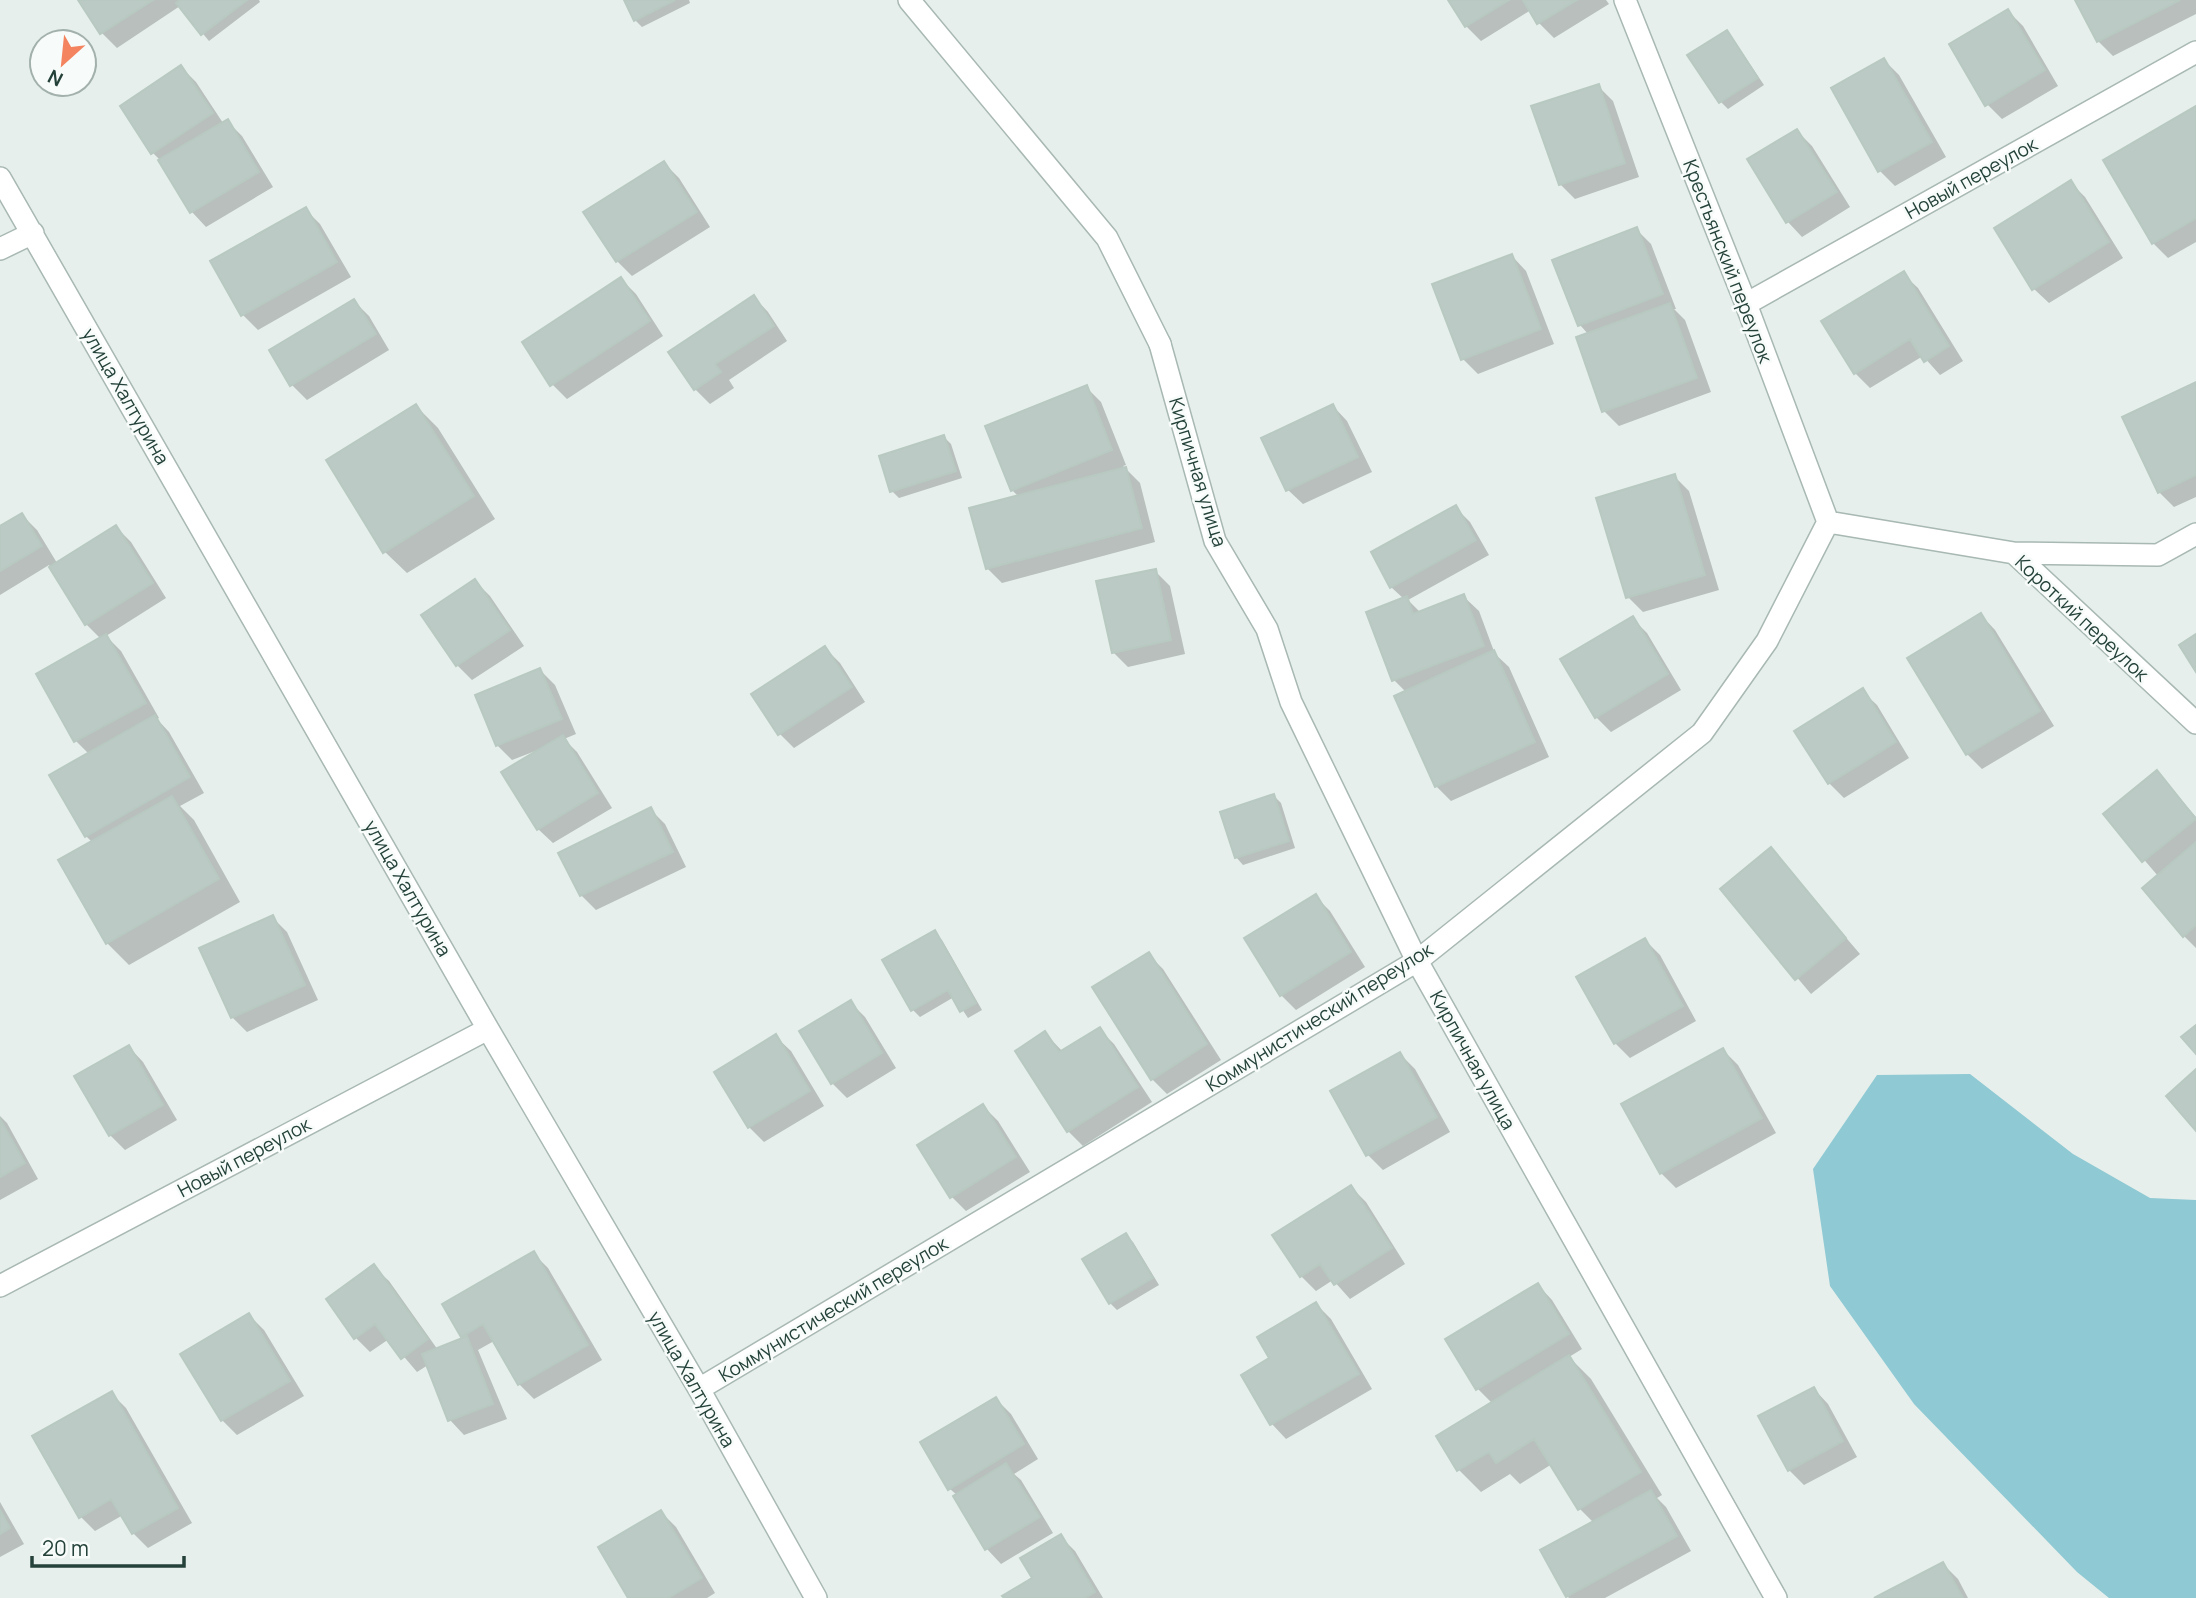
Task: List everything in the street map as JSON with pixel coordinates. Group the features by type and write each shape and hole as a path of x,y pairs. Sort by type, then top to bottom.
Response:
{"street":[{"name":"Кирпичная улица","path":"909,0 1107,238 1160,344 1214,541 1267,629 1292,702 1417,961 1776,1598"},
{"name":"Крестьянский переулок","path":"1625,0 1746,304 1828,522"},
{"name":"Новый переулок","path":"1746,304 2196,52"},
{"name":"улица Халтурина","path":"0,178 488,1029 699,1389 816,1598"},
{"path":"0,249 33,233"},
{"name":"Короткий переулок","path":"1828,522 2014,554 2196,723"},
{"name":"Коммунистический переулок","path":"699,1389 1417,961 1702,733 1767,641 1828,522"},
{"path":"2014,554 2158,555 2196,534"},
{"name":"Новый переулок","path":"0,1286 488,1029"}],"water":[{"path":"1970,1074 2073,1154 2150,1198 2196,1200 2196,1598 2109,1598 2077,1572 1914,1404 1830,1286 1813,1169 1877,1075"}],"building":[{"path":"78,0 153,0 100,34"},
{"path":"180,0 247,0 201,35 176,3"},
{"path":"624,0 675,0 634,21"},
{"path":"1448,0 1509,0 1465,27"},
{"path":"1523,0 1577,0 1537,24"},
{"path":"2075,0 2180,0 2097,42"},
{"path":"2008,9 2045,70 1985,106 1949,44"},
{"path":"1727,30 1758,78 1719,103 1687,55"},
{"path":"1884,58 1932,142 1878,172 1831,88"},
{"path":"181,65 213,113 151,154 120,106"},
{"path":"1599,84 1625,163 1559,185 1531,106"},
{"path":"2196,106 2196,218 2152,244 2103,160"},
{"path":"228,119 259,172 190,213 158,160"},
{"path":"1797,129 1837,192 1786,223 1747,159"},
{"path":"664,161 697,212 616,262 583,212"},
{"path":"2071,180 2109,242 2032,290 1994,228"},
{"path":"306,207 337,262 241,316 210,261"},
{"path":"1637,227 1663,294 1578,326 1552,260"},
{"path":"1512,254 1541,329 1461,360 1432,284"},
{"path":"1904,271 1949,346 1924,362 1910,339 1854,374 1821,321"},
{"path":"621,277 650,321 550,386 522,342"},
{"path":"754,295 774,326 715,364 721,372 694,390 668,352"},
{"path":"354,299 376,334 290,386 269,350"},
{"path":"1670,303 1697,378 1602,412 1576,337"},
{"path":"2196,382 2196,475 2158,493 2122,417"},
{"path":"1087,385 1112,450 1011,491 985,426"},
{"path":"416,404 474,496 383,553 326,460"},
{"path":"1333,404 1358,457 1286,491 1261,438"},
{"path":"944,435 956,471 890,492 879,456"},
{"path":"1126,467 1142,528 986,569 969,508"},
{"path":"1675,474 1705,575 1626,598 1596,498"},
{"path":"1456,505 1476,540 1390,588 1371,552"},
{"path":"22,513 42,546 0,571 0,526"},
{"path":"116,525 153,583 85,625 49,567"},
{"path":"1156,569 1171,640 1112,653 1096,581"},
{"path":"475,579 510,630 456,666 421,615"},
{"path":"1464,594 1484,646 1392,681 1366,612 1407,596 1413,614"},
{"path":"1981,613 2040,711 1966,755 1907,658"},
{"path":"1633,616 1668,674 1595,718 1560,659"},
{"path":"106,634 146,703 74,742 36,674"},
{"path":"2196,634 2196,672 2179,645"},
{"path":"825,646 852,687 778,735 751,694"},
{"path":"1494,650 1535,742 1435,787 1394,696"},
{"path":"540,668 562,719 496,746 475,695"},
{"path":"1863,688 1896,742 1828,784 1794,731"},
{"path":"155,715 190,777 85,837 49,775"},
{"path":"563,735 598,793 537,830 501,772"},
{"path":"2157,770 2196,819 2142,862 2103,814"},
{"path":"1274,794 1289,841 1235,858 1220,812"},
{"path":"172,796 219,879 106,944 58,860"},
{"path":"651,807 673,852 580,896 558,853"},
{"path":"2196,842 2196,925 2183,937 2142,888"},
{"path":"1771,847 1846,938 1795,980 1720,889"},
{"path":"1316,894 1351,952 1280,996 1244,938"},
{"path":"273,915 305,985 231,1018 199,948"},
{"path":"935,930 976,1003 960,1012 948,990 911,1011 882,960"},
{"path":"1645,938 1683,1006 1614,1044 1576,977"},
{"path":"1149,952 1207,1044 1151,1080 1092,987"},
{"path":"851,1000 882,1053 831,1084 799,1031"},
{"path":"2196,1025 2196,1054 2181,1037"},
{"path":"1100,1027 1138,1087 1067,1132 1015,1051 1045,1031 1059,1052"},
{"path":"776,1034 810,1091 748,1128 714,1072"},
{"path":"129,1045 163,1105 109,1136 74,1076"},
{"path":"1723,1048 1762,1118 1660,1174 1621,1104"},
{"path":"1400,1052 1437,1117 1366,1156 1330,1091"},
{"path":"2196,1069 2196,1131 2166,1096"},
{"path":"983,1104 1016,1157 950,1198 917,1145"},
{"path":"0,1119 25,1163 0,1177"},
{"path":"1351,1185 1392,1248 1334,1285 1320,1264 1300,1277 1272,1235"},
{"path":"1126,1233 1153,1278 1109,1304 1082,1259"},
{"path":"534,1251 588,1345 518,1385 483,1324 461,1337 442,1304"},
{"path":"374,1264 428,1339 401,1359 375,1324 354,1339 326,1299"},
{"path":"1538,1283 1569,1334 1476,1390 1445,1339"},
{"path":"1316,1302 1359,1374 1270,1425 1241,1375 1269,1358 1257,1337"},
{"path":"249,1313 290,1381 221,1421 180,1354"},
{"path":"467,1336 493,1404 448,1421 422,1354"},
{"path":"1569,1355 1641,1472 1578,1510 1534,1439 1496,1463 1489,1452 1457,1471 1436,1436"},
{"path":"1814,1387 1843,1441 1788,1471 1758,1416"},
{"path":"112,1391 178,1508 132,1534 111,1499 79,1518 32,1436"},
{"path":"996,1397 1024,1444 948,1490 920,1442"},
{"path":"1006,1463 1040,1517 985,1550 953,1496"},
{"path":"1651,1490 1677,1536 1566,1597 1540,1550"},
{"path":"0,1510 10,1528 0,1534"},
{"path":"661,1510 702,1578 668,1598 628,1598 598,1547"},
{"path":"1061,1534 1095,1592 1085,1598 1004,1598 1002,1596 1032,1578 1020,1558"},
{"path":"1943,1562 1963,1598 1874,1598"}]}
